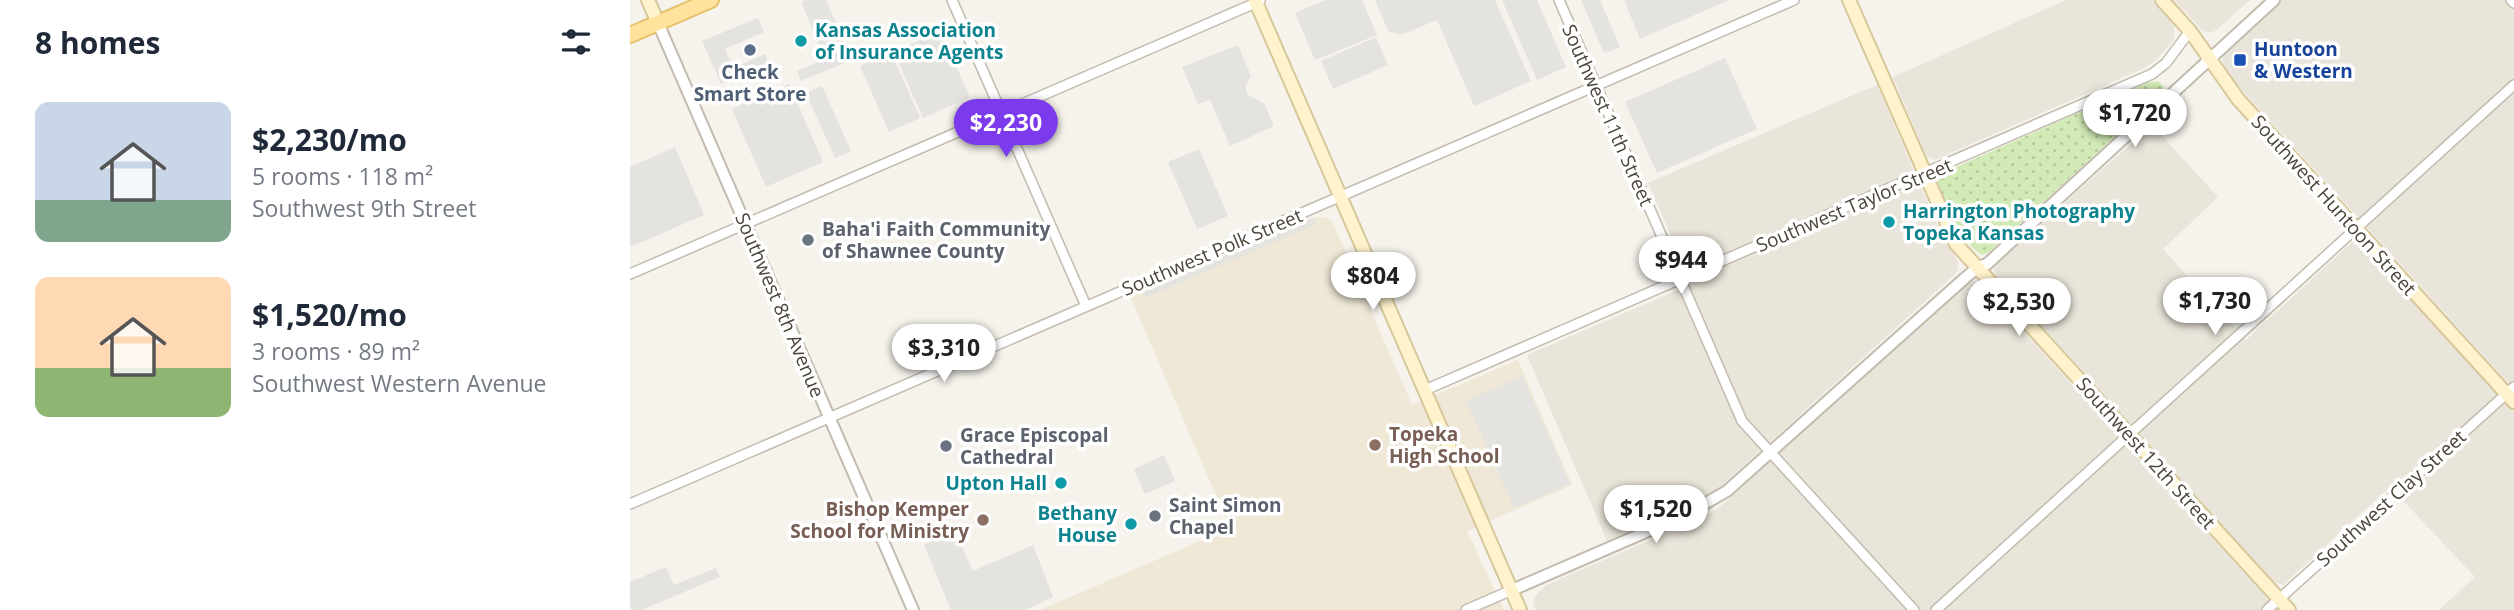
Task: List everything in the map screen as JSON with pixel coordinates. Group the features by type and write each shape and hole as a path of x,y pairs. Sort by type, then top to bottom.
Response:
{"main road":[{"name":"Southwest 8th Avenue","path":"648,0 658,23"},
{"path":"630,35 711,0"},
{"name":"Southwest 12th Street","path":"1849,0 1956,244 2289,610"},
{"name":"Southwest Huntoon Street","path":"2162,0 2190,31 2238,99 2511,394"},
{"path":"1258,1 1520,610"}],"street":[{"path":"952,0 1086,306"},
{"name":"Southwest 11th Street","path":"1559,0 1738,412 1749,430 1914,610"},
{"name":"Southwest Polk Street","path":"630,504 1794,0"},
{"path":"1466,610 1704,506 1727,491 1978,268 1994,258 2274,0"},
{"path":"630,274 1258,1"},
{"name":"Southwest 8th Avenue","path":"658,23 913,610"},
{"name":"Southwest Taylor Street","path":"1425,390 2152,74 2166,63 2190,31"},
{"path":"1936,610 2514,85"},
{"name":"Southwest Clay Street","path":"2267,610 2511,394"}],"shaded area":[{"path":"804,0 826,0 852,60 801,81 797,71 825,59 802,4"},
{"path":"1325,0 1362,0 1377,35 1315,60 1295,13"},
{"path":"1375,0 1495,0 1531,81 1474,106 1437,20 1401,35 1388,31"},
{"path":"1502,0 1537,0 1566,67 1537,80"},
{"path":"1581,0 1600,0 1620,47 1604,53"},
{"path":"1624,0 1729,0 1640,39"},
{"path":"2066,0 2154,0 2174,23 2174,40 2155,61 2144,68 1935,160 1926,156 1893,77"},
{"path":"2174,0 2250,0 2215,31 2209,33 2203,31"},
{"path":"2281,0 2514,0 2514,389 2233,80 2224,66 2222,54"},
{"path":"758,18 764,32 725,49 733,68 765,54 769,64 721,84 702,41"},
{"path":"940,31 970,97 923,118 894,52"},
{"path":"1376,37 1388,65 1333,89 1321,61"},
{"path":"1238,45 1251,76 1245,87 1248,95 1264,103 1274,126 1230,146 1210,100 1198,104 1182,67"},
{"path":"891,52 920,118 889,132 860,66"},
{"path":"1725,58 1757,129 1657,173 1625,102"},
{"path":"789,84 823,162 766,187 732,109"},
{"path":"1877,85 1943,238 1958,261 1958,269 1716,491 1607,541 1527,355 1692,284 1648,183"},
{"path":"822,86 851,151 835,158 806,93"},
{"path":"2152,125 2218,197 2163,249 2246,340 2352,242 2357,241 2514,411 2514,610 2439,610 2475,577 2390,487 2283,585 2274,582 1997,277 1994,271 2001,259"},
{"path":"675,147 704,215 630,247 630,167"},
{"path":"1199,149 1228,216 1197,229 1168,162"},
{"name":"Topeka High School","path":"1324,217 1332,221 1412,405 1518,360 1572,485 1467,531 1504,610 1040,610 1230,528 1130,296 1312,218"},
{"path":"1312,218 1317,224 1145,298 1142,291"},
{"path":"1967,283 1980,284 2278,610 1536,610 1533,603 1535,596 1546,585 1713,512"},
{"path":"1522,376 1570,484 1514,508 1466,401"},
{"path":"1164,455 1175,481 1145,494 1134,469"},
{"path":"955,531 973,571 1033,545 1053,597 1025,610 951,610 924,545"},
{"path":"666,567 674,585 716,568 720,577 641,610 632,610 630,582"}],"green space":[{"path":"2158,81 2163,86 2163,92 1989,252 1983,255 1976,251 1961,233 1942,196 1936,176 2146,83"}],"place":[{"name":"Kansas Association of Insurance Agents","path":"801,41"},
{"name":"Check Smart Store","path":"750,50"},
{"name":"Huntoon & Western","path":"2240,60"},
{"name":"Harrington Photography Topeka Kansas","path":"1889,222"},
{"name":"Baha'i Faith Community of Shawnee County","path":"808,240"},
{"name":"Topeka High School","path":"1375,445"},
{"name":"Grace Episcopal Cathedral","path":"946,446"},
{"name":"Upton Hall","path":"1061,483"},
{"name":"Saint Simon Chapel","path":"1155,516"},
{"name":"Bishop Kemper School for Ministry","path":"983,520"},
{"name":"Bethany House","path":"1131,524"}]}
